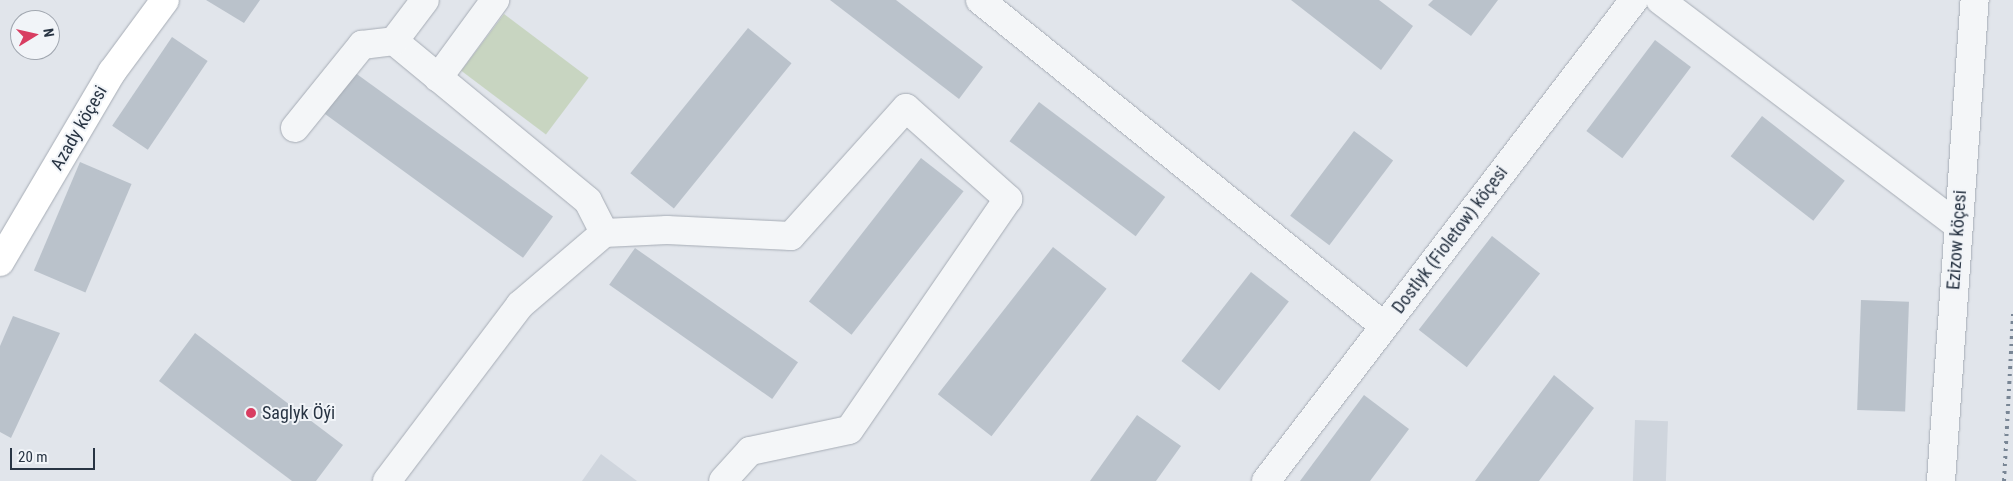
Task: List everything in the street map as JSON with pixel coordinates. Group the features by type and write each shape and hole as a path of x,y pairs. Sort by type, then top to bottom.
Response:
{"main road":[{"name":"Azady köçesi","path":"0,262 112,72 165,0"}],"street":[{"path":"295,128 362,46 394,41 426,0"},
{"path":"438,78 495,0"},
{"path":"980,0 1384,326"},
{"name":"Dostlyk (Fioletow) köçesi","path":"1266,481 1634,0"},
{"path":"1660,0 1958,225"},
{"name":"Ezizow köçesi","path":"1942,481 1958,225 1975,0"},
{"path":"394,41 588,200 604,234"},
{"path":"387,481 520,305 604,234 667,230 791,236 906,108 1008,199 849,430 750,450 723,481"}],"shaded area":[{"path":"1635,420 1668,421 1666,481 1633,481"},
{"path":"601,454 637,481 582,481"}],"green space":[{"path":"504,14 589,78 546,134 461,71"}],"building":[{"path":"206,0 260,0 244,23"},
{"path":"830,0 896,0 983,67 959,99"},
{"path":"1291,0 1379,0 1413,26 1381,70"},
{"path":"1433,0 1498,0 1471,36 1428,5"},
{"path":"748,28 792,63 674,209 630,173"},
{"path":"172,37 208,61 148,150 112,126"},
{"path":"1655,40 1691,67 1622,158 1586,131"},
{"path":"354,72 553,217 523,258 324,113"},
{"path":"1039,102 1165,197 1136,236 1010,141"},
{"path":"1762,116 1845,181 1813,221 1731,156"},
{"path":"1354,131 1393,160 1329,245 1290,216"},
{"path":"921,158 964,191 852,335 809,301"},
{"path":"80,162 132,184 85,293 34,271"},
{"path":"1492,236 1540,274 1467,367 1419,330"},
{"path":"1053,247 1107,289 991,436 938,394"},
{"path":"635,248 798,362 772,399 609,285"},
{"path":"1251,272 1289,302 1219,391 1181,361"},
{"path":"1861,300 1909,302 1905,412 1857,410"},
{"path":"13,316 60,333 11,438 0,432 0,346"},
{"name":"Saglyk Öýi","path":"195,333 343,445 316,481 292,481 159,381"},
{"path":"1554,375 1594,408 1539,481 1475,481"},
{"path":"1364,395 1409,429 1370,481 1300,481"},
{"path":"1137,415 1181,446 1156,481 1090,481"}],"railway":[{"path":"2004,481 2013,313"}],"place":[{"name":"Saglyk Öýi","path":"251,413"}]}
